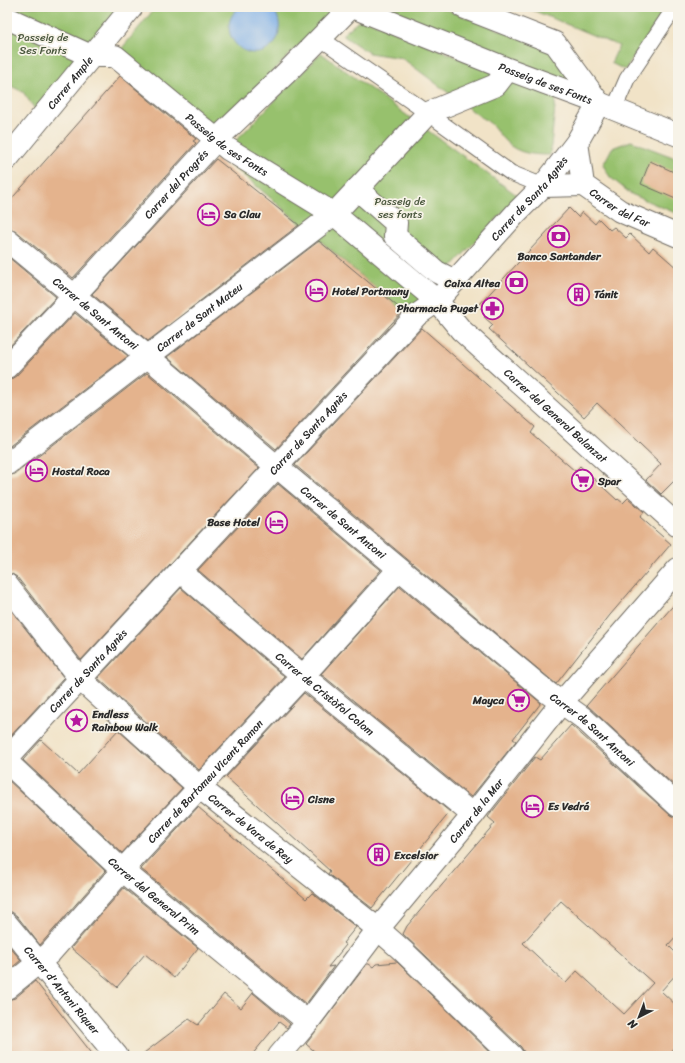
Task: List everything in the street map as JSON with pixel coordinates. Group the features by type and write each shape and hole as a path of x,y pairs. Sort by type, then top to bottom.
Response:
{"street":[{"name":"Carrer Ample","path":"7,158 132,7"},
{"name":"Passeig de ses Fonts","path":"352,7 505,68 607,106"},
{"name":"Carrer del Progrés","path":"7,367 216,140 352,7"},
{"name":"Passeig de ses Fonts","path":"463,7 555,43 607,106"},
{"path":"7,18 91,56"},
{"name":"Passeig de ses Fonts","path":"91,56 115,56 228,149 334,214 438,301"},
{"path":"428,113 496,85 503,76"},
{"path":"607,106 678,135"},
{"name":"Carrer de Santa Agnès","path":"7,758 417,315 438,301 455,280 516,213 543,186 607,106"},
{"name":"Carrer de Sant Mateu","path":"7,464 334,214 428,113"},
{"name":"Carrer del Far","path":"577,142 582,185 620,211 678,236"},
{"path":"543,186 582,185"},
{"path":"357,189 396,224 395,236 437,272 455,280"},
{"name":"Carrer de Sant Antoni","path":"7,240 548,693 583,718 678,806"},
{"name":"Carrer del General Balanzat","path":"438,301 461,330 678,526"},
{"name":"Carrer de Bartomeu Vicent Ramon","path":"7,988 50,953 122,870 303,676 399,569"},
{"name":"Carrer de la Mar","path":"279,1056 308,1022 378,929 473,815 562,702 678,569"},
{"name":"Carrer de Cristòfol Colom","path":"180,570 303,676 473,815"},
{"name":"Carrer de Vara de Rey","path":"7,585 80,679 199,787 378,929 403,951 512,1056"},
{"name":"Carrer del General Prim","path":"7,762 122,870 308,1022"},
{"name":"Carrer d'Antoni Riquer","path":"7,924 117,1056"}],"lane":[{"path":"607,106 675,7"},
{"path":"320,38 511,173 543,186"}],"green space":[{"name":"Passeig de Ses Fonts","path":"7,7 121,7 35,109 23,92 7,84"},
{"path":"156,7 316,7 331,14 214,129 118,53"},
{"path":"386,7 439,7 549,49 572,85"},
{"path":"525,7 666,7 625,70 611,63 619,46"},
{"path":"362,18 556,98 550,155 532,154 516,149 506,142 490,123 402,58 369,53 342,35"},
{"name":"Passeig de ses fonts","path":"321,53 518,196 412,309 404,312 221,156"},
{"path":"631,141 678,159 678,214 631,194 610,177 603,165 612,148"}],"water":[{"path":"264,6 272,9 276,13 279,29 277,40 274,44 264,51 254,53 244,50 236,44 231,36 229,26 232,16 240,7"}],"building":[{"path":"120,76 196,139 193,141 196,143 73,278 15,230 7,228 7,204"},
{"path":"216,159 299,225 148,341 92,294"},
{"path":"650,161 678,174 678,200 641,184"},
{"name":"Tánit","path":"569,208 578,217 582,212 595,224 599,219 610,230 614,227 626,238 630,234 649,252 653,247 678,269 678,480 677,478 661,494 646,480 661,464 597,403 584,417 489,329 493,325 484,317 487,314 478,306"},
{"path":"319,241 403,311 276,449 167,357"},
{"path":"7,256 56,297 7,349"},
{"path":"75,313 128,356 7,448 7,379 11,379 16,376"},
{"path":"422,328 535,427 531,433 575,471 580,466 617,500 618,499 623,503 628,498 644,512 640,517 671,544 610,615 556,684 295,465"},
{"path":"147,373 259,468 81,660 17,577 7,573 7,476 15,474"},
{"path":"278,484 381,570 302,659 198,570"},
{"path":"400,586 541,703 513,739 516,741 471,797 321,674"},
{"path":"181,588 285,677 199,770 98,678"},
{"path":"678,600 678,789 587,705"},
{"path":"7,605 64,678 7,740"},
{"path":"304,693 450,812 372,908 328,874 330,871 226,777"},
{"path":"571,725 670,815 678,818 678,934 668,945 678,955 678,972 661,991 678,1007 678,1044 667,1056 524,1056 524,1052 521,1047 403,934 407,926 495,823 488,817 535,757 540,760","holes":["561,901 653,983 624,1014 577,971 566,983 523,943"]},
{"path":"118,730 182,788 122,853 23,760 41,740 78,774"},
{"path":"7,779 105,871 40,945 17,916 12,912 7,912"},
{"path":"198,807 306,899 312,893 356,927 343,943 346,945 328,967 334,966 306,1004 141,869"},
{"path":"124,888 198,948 174,978 145,954 117,987 71,948"},
{"path":"7,944 21,960 7,972"},
{"path":"397,962 494,1056 320,1056 306,1044 367,964 373,967 376,964"},
{"path":"35,981 94,1056 7,1056 7,1000 15,998"},
{"path":"253,993 290,1024 287,1028 279,1022 251,1056 140,1056 189,1019 198,1025 224,994 241,1008"}],"place":[{"name":"Sa Clau","path":"208,214"},
{"name":"Banco Santander","path":"559,236"},
{"name":"Caixa Altea","path":"516,283"},
{"name":"Hotel Portmany","path":"317,291"},
{"name":"Tánit","path":"578,294"},
{"name":"Pharmacia Puget","path":"493,308"},
{"name":"Hostal Roca","path":"37,471"},
{"name":"Spar","path":"583,481"},
{"name":"Base Hotel","path":"276,522"},
{"name":"Mayca","path":"519,700"},
{"name":"Endless Rainbow Walk","path":"77,720"},
{"name":"Cisne","path":"293,799"},
{"name":"Es Vedrá","path":"533,806"},
{"name":"Excelsior","path":"378,855"}]}
